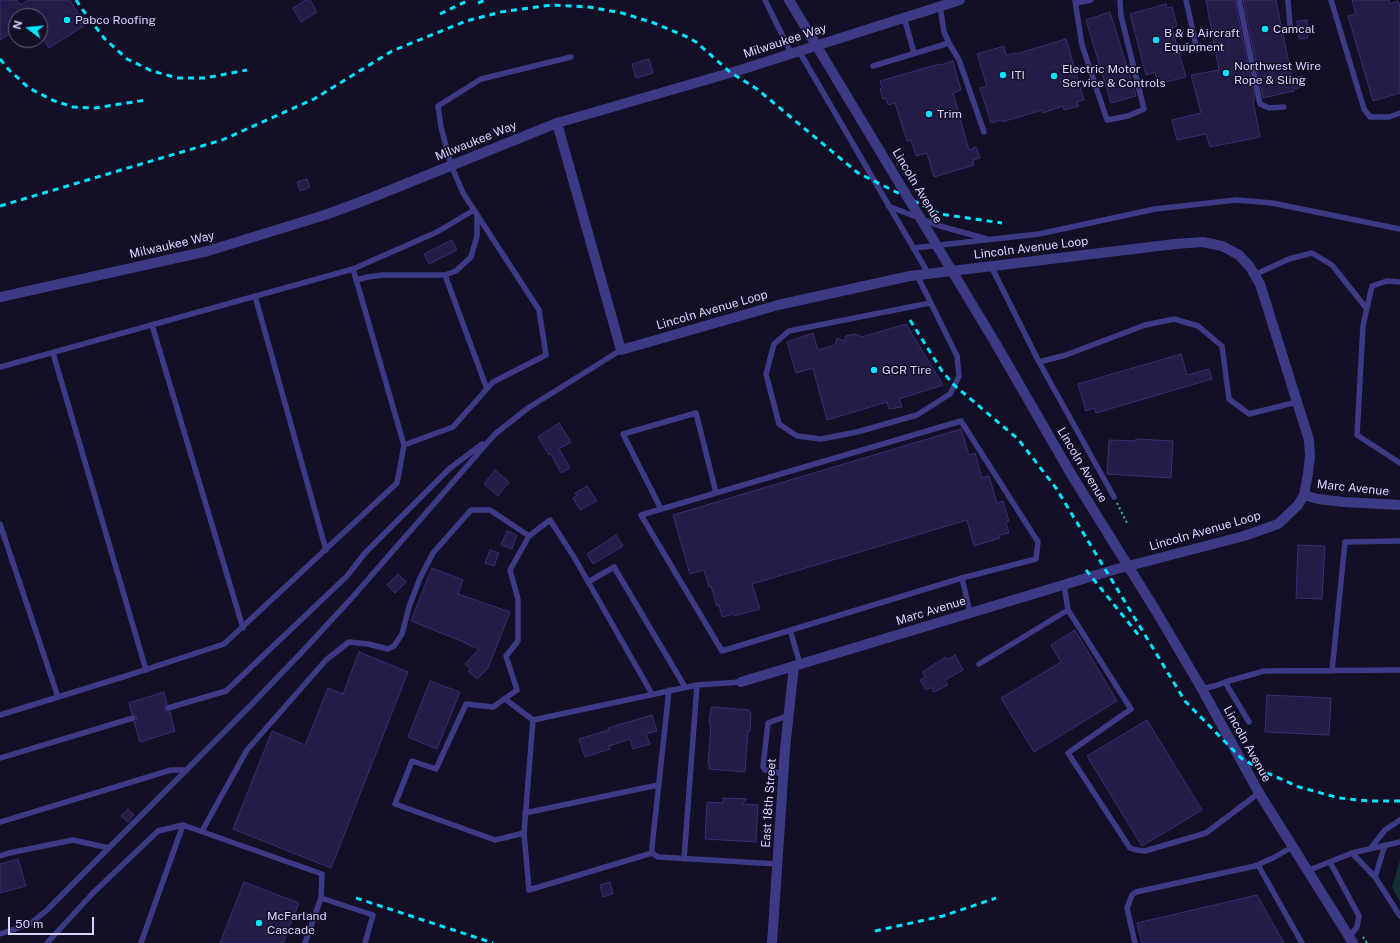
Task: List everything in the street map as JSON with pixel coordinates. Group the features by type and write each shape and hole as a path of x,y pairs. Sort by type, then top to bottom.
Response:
{"street":[{"name":"Lincoln Avenue","path":"789,0 996,344 1071,474 1202,689 1259,793 1351,940"},
{"name":"Milwaukee Way","path":"0,297 208,251 328,214 368,200 557,122 740,70 960,0"},
{"path":"557,122 621,350"},
{"name":"Lincoln Avenue Loop","path":"621,350 778,305 928,273 1175,244 1203,242 1222,246 1240,255 1260,284 1309,440 1308,473 1304,495 1298,505 1278,524 1244,536 1128,566"},
{"name":"Marc Avenue","path":"1304,495 1318,499 1343,502 1400,505"},
{"name":"Marc Avenue","path":"741,682 1128,566"},
{"name":"East 18th Street","path":"772,943 789,715 797,665"}],"lane":[{"path":"765,0 928,273"},
{"path":"1091,0 1076,1 1082,45 1107,120 1128,116 1144,110 1121,16 1120,0"},
{"path":"1186,0 1197,50"},
{"path":"1239,0 1260,104 1269,108 1284,107"},
{"path":"1288,0 1290,25"},
{"path":"1331,0 1364,109 1370,117 1389,117 1400,113"},
{"path":"940,6 944,32 959,60 984,132"},
{"path":"904,17 914,53"},
{"path":"874,66 949,43"},
{"path":"404,444 453,427 493,382 546,355 539,310 463,193 451,165 441,127 438,106 481,79 571,57"},
{"path":"914,248 1039,234 1155,209 1236,200 1272,203 1400,229"},
{"path":"888,206 940,226 991,240"},
{"path":"0,367 353,269 437,232 476,212"},
{"path":"356,280 383,275 445,275 456,271 471,257 477,236 476,212"},
{"path":"1254,275 1289,260 1312,253 1332,265 1367,309"},
{"path":"991,266 1039,362 1114,497"},
{"path":"0,715 146,670 224,644 243,628 397,483 404,444 353,269"},
{"path":"445,275 487,389"},
{"path":"917,275 957,356 959,376 950,394 917,415 857,432 821,439 797,436 779,424 766,374 774,344 789,331 930,302"},
{"path":"1400,282 1388,281 1372,286 1363,326 1357,435 1400,463"},
{"path":"255,296 326,550"},
{"path":"1039,362 1066,355 1145,325 1174,319 1198,326 1222,346 1229,399 1249,414 1297,402"},
{"path":"152,325 243,628"},
{"path":"168,708 226,691 347,576 365,553 449,469 528,408 621,350"},
{"path":"53,352 146,670"},
{"path":"661,509 623,434 696,413 716,493"},
{"path":"961,421 1038,542 1036,558 962,578 722,651 641,515 716,493 961,421"},
{"path":"0,934 30,924 47,910 187,770 301,654 350,600 464,467 495,434"},
{"path":"202,831 247,750 326,660 349,642 368,644 388,649 394,646 402,634 409,607 420,578 433,553 471,510 490,510 529,536"},
{"path":"524,833 495,840 395,804 412,762 436,769 466,704 493,707 517,690 506,656 518,641 518,599 510,570 529,536 550,520 588,582 652,694"},
{"path":"0,524 58,697"},
{"path":"1332,671 1345,542 1400,541"},
{"path":"588,582 614,567 685,687"},
{"path":"962,578 970,613"},
{"path":"1064,584 1068,610 1131,709 1068,753 1130,848 1145,851 1206,833 1259,793"},
{"path":"979,664 1068,610"},
{"path":"790,630 797,665"},
{"path":"1202,689 1264,671 1400,670"},
{"path":"505,699 533,720 685,687 741,682"},
{"path":"1225,682 1249,722"},
{"path":"684,858 697,685"},
{"path":"652,853 669,690"},
{"path":"784,774 764,769 764,760 768,723 789,715"},
{"path":"0,758 133,718"},
{"path":"533,720 524,833 529,890 652,853"},
{"path":"0,822 171,770 187,770"},
{"path":"525,813 658,785"},
{"path":"1370,849 1384,830 1400,820"},
{"path":"141,943 183,825"},
{"path":"47,943 94,893 158,831 183,825 322,874 321,898 305,943"},
{"path":"0,856 72,840 108,848"},
{"path":"1307,871 1352,853 1400,842"},
{"path":"1375,877 1385,845"},
{"path":"1135,943 1128,908 1132,895 1136,892 1258,865 1292,847"},
{"path":"652,853 658,857 778,864"},
{"path":"1352,853 1375,877 1400,916"},
{"path":"1330,862 1360,916 1351,940"},
{"path":"1258,865 1302,943"},
{"path":"321,898 373,915 365,943"}],"path":[{"path":"1114,497 1128,525"}],"green space":[{"path":"1400,860 1400,902 1392,887"}],"building":[{"name":"Pabco Roofing","path":"0,0 17,0 20,5 28,0 70,0 79,15 80,14 87,24 49,48 48,8 8,8 8,35 0,40"},
{"path":"306,0 310,0 317,12 301,22 293,8"},
{"name":"Northwest Wire Rope & Sling","path":"1206,0 1235,0 1255,99 1253,100 1260,137 1210,147 1206,134 1177,140 1172,120 1201,113 1191,75 1219,70"},
{"name":"Camcal","path":"1243,0 1276,0 1292,78 1303,76 1305,86 1294,89 1294,91 1263,98"},
{"path":"1352,0 1389,0 1390,4 1398,1 1400,7 1400,93 1373,101 1348,16 1356,14"},
{"name":"B & B Aircraft Equipment","path":"1166,4 1167,8 1172,7 1177,26 1172,28 1186,77 1158,84 1155,72 1146,75 1130,14"},
{"path":"1110,12 1136,96 1111,103 1086,20"},
{"path":"1307,20 1308,38 1299,39 1297,21"},
{"path":"1066,39 1084,100 1077,102 1079,106 1064,110 1063,106 1043,113 1042,110 1002,122 1001,120 991,123 980,88 987,86 977,54 1004,46 1006,55 1016,54"},
{"path":"649,59 653,73 636,78 632,64"},
{"name":"Trim","path":"953,61 961,90 953,93 969,150 976,147 980,158 973,160 974,165 934,177 927,153 916,156 911,140 907,141 895,103 888,105 886,98 883,99 880,89 882,88 880,81"},
{"path":"307,179 310,187 300,191 297,182"},
{"path":"452,240 457,250 429,264 424,254"},
{"name":"GCR Tire","path":"906,324 943,385 899,399 902,407 889,409 887,402 827,420 813,368 796,373 787,342 813,333 818,350 835,345 837,338 844,341 846,336 855,334 862,337"},
{"path":"1181,354 1187,375 1209,369 1212,379 1096,413 1094,408 1086,411 1078,384"},
{"path":"559,423 571,442 559,449 570,468 561,473 551,454 549,455 538,437"},
{"path":"961,429 969,455 975,453 982,478 989,476 997,503 1003,501 1009,521 1006,522 1009,533 999,535 1000,538 974,546 967,520 752,584 760,609 734,616 733,614 722,617 719,605 717,606 704,570 690,574 673,515"},
{"path":"1136,439 1173,441 1171,478 1107,474 1109,440 1136,441"},
{"path":"495,470 509,482 498,496 484,484"},
{"path":"587,486 597,501 580,510 573,498 577,496 575,493"},
{"path":"507,531 517,535 512,549 501,545"},
{"path":"616,535 623,546 593,564 587,554"},
{"path":"1298,545 1325,546 1322,599 1296,598"},
{"path":"490,550 499,553 494,566 485,563"},
{"path":"432,568 463,580 458,594 510,612 488,668 477,679 468,671 471,669 465,664 479,649 411,621"},
{"path":"398,574 406,582 395,593 387,585"},
{"path":"1075,630 1117,701 1034,752 1001,698 1061,662 1051,645"},
{"path":"359,652 408,672 331,868 233,829 272,731 305,745 328,688 343,694"},
{"path":"955,655 963,670 945,680 948,685 934,692 931,687 926,690 920,680 925,677 922,672 946,657 947,660"},
{"path":"430,681 460,692 437,749 408,737"},
{"path":"164,692 167,704 165,705 164,709 167,712 170,712 175,731 140,742 134,722 136,721 137,717 136,715 132,714 129,703"},
{"path":"1267,695 1331,698 1329,735 1265,732"},
{"path":"712,707 749,710 749,712 751,712 745,772 709,769 708,764 711,724 709,724"},
{"path":"652,715 657,731 646,734 650,744 633,749 630,739 609,746 610,749 585,757 579,739 609,730 608,728"},
{"path":"1147,720 1202,810 1142,846 1087,756"},
{"path":"723,798 747,799 742,804 758,805 756,842 705,839 707,802 723,803"},
{"path":"128,809 134,815 128,822 121,816"},
{"path":"18,859 26,886 0,893 0,864"},
{"name":"McFarland Cascade","path":"244,882 299,903 283,943 220,943"},
{"path":"610,882 613,894 603,897 600,885"},
{"path":"1257,895 1284,943 1142,943 1137,923"}],"railway":[{"path":"76,0 104,38 127,59 152,71 178,78 205,78 247,70"},
{"path":"440,14 469,0"},
{"path":"478,3 485,0"},
{"path":"0,206 222,140 314,99 392,51 466,21 501,12 551,5 589,7 622,13 654,23 685,36 696,42 730,72 757,89 858,173 940,214 1002,223"},
{"path":"0,59 9,70 29,88 52,100 73,107 95,108 146,100"},
{"path":"910,320 942,371 954,385 1018,439 1056,488 1185,701 1241,758 1265,772 1299,787 1339,798 1369,801 1400,801"},
{"path":"1086,570 1141,638"},
{"path":"356,898 493,943"},
{"path":"875,931 943,916 996,898"}],"place":[{"name":"Pabco Roofing","path":"67,20"},
{"name":"Camcal","path":"1265,29"},
{"name":"B & B Aircraft Equipment","path":"1156,40"},
{"name":"Northwest Wire Rope & Sling","path":"1226,73"},
{"name":"ITI","path":"1003,75"},
{"name":"Electric Motor Service & Controls","path":"1054,76"},
{"name":"Trim","path":"929,114"},
{"name":"GCR Tire","path":"874,370"},
{"name":"McFarland Cascade","path":"259,923"}]}
